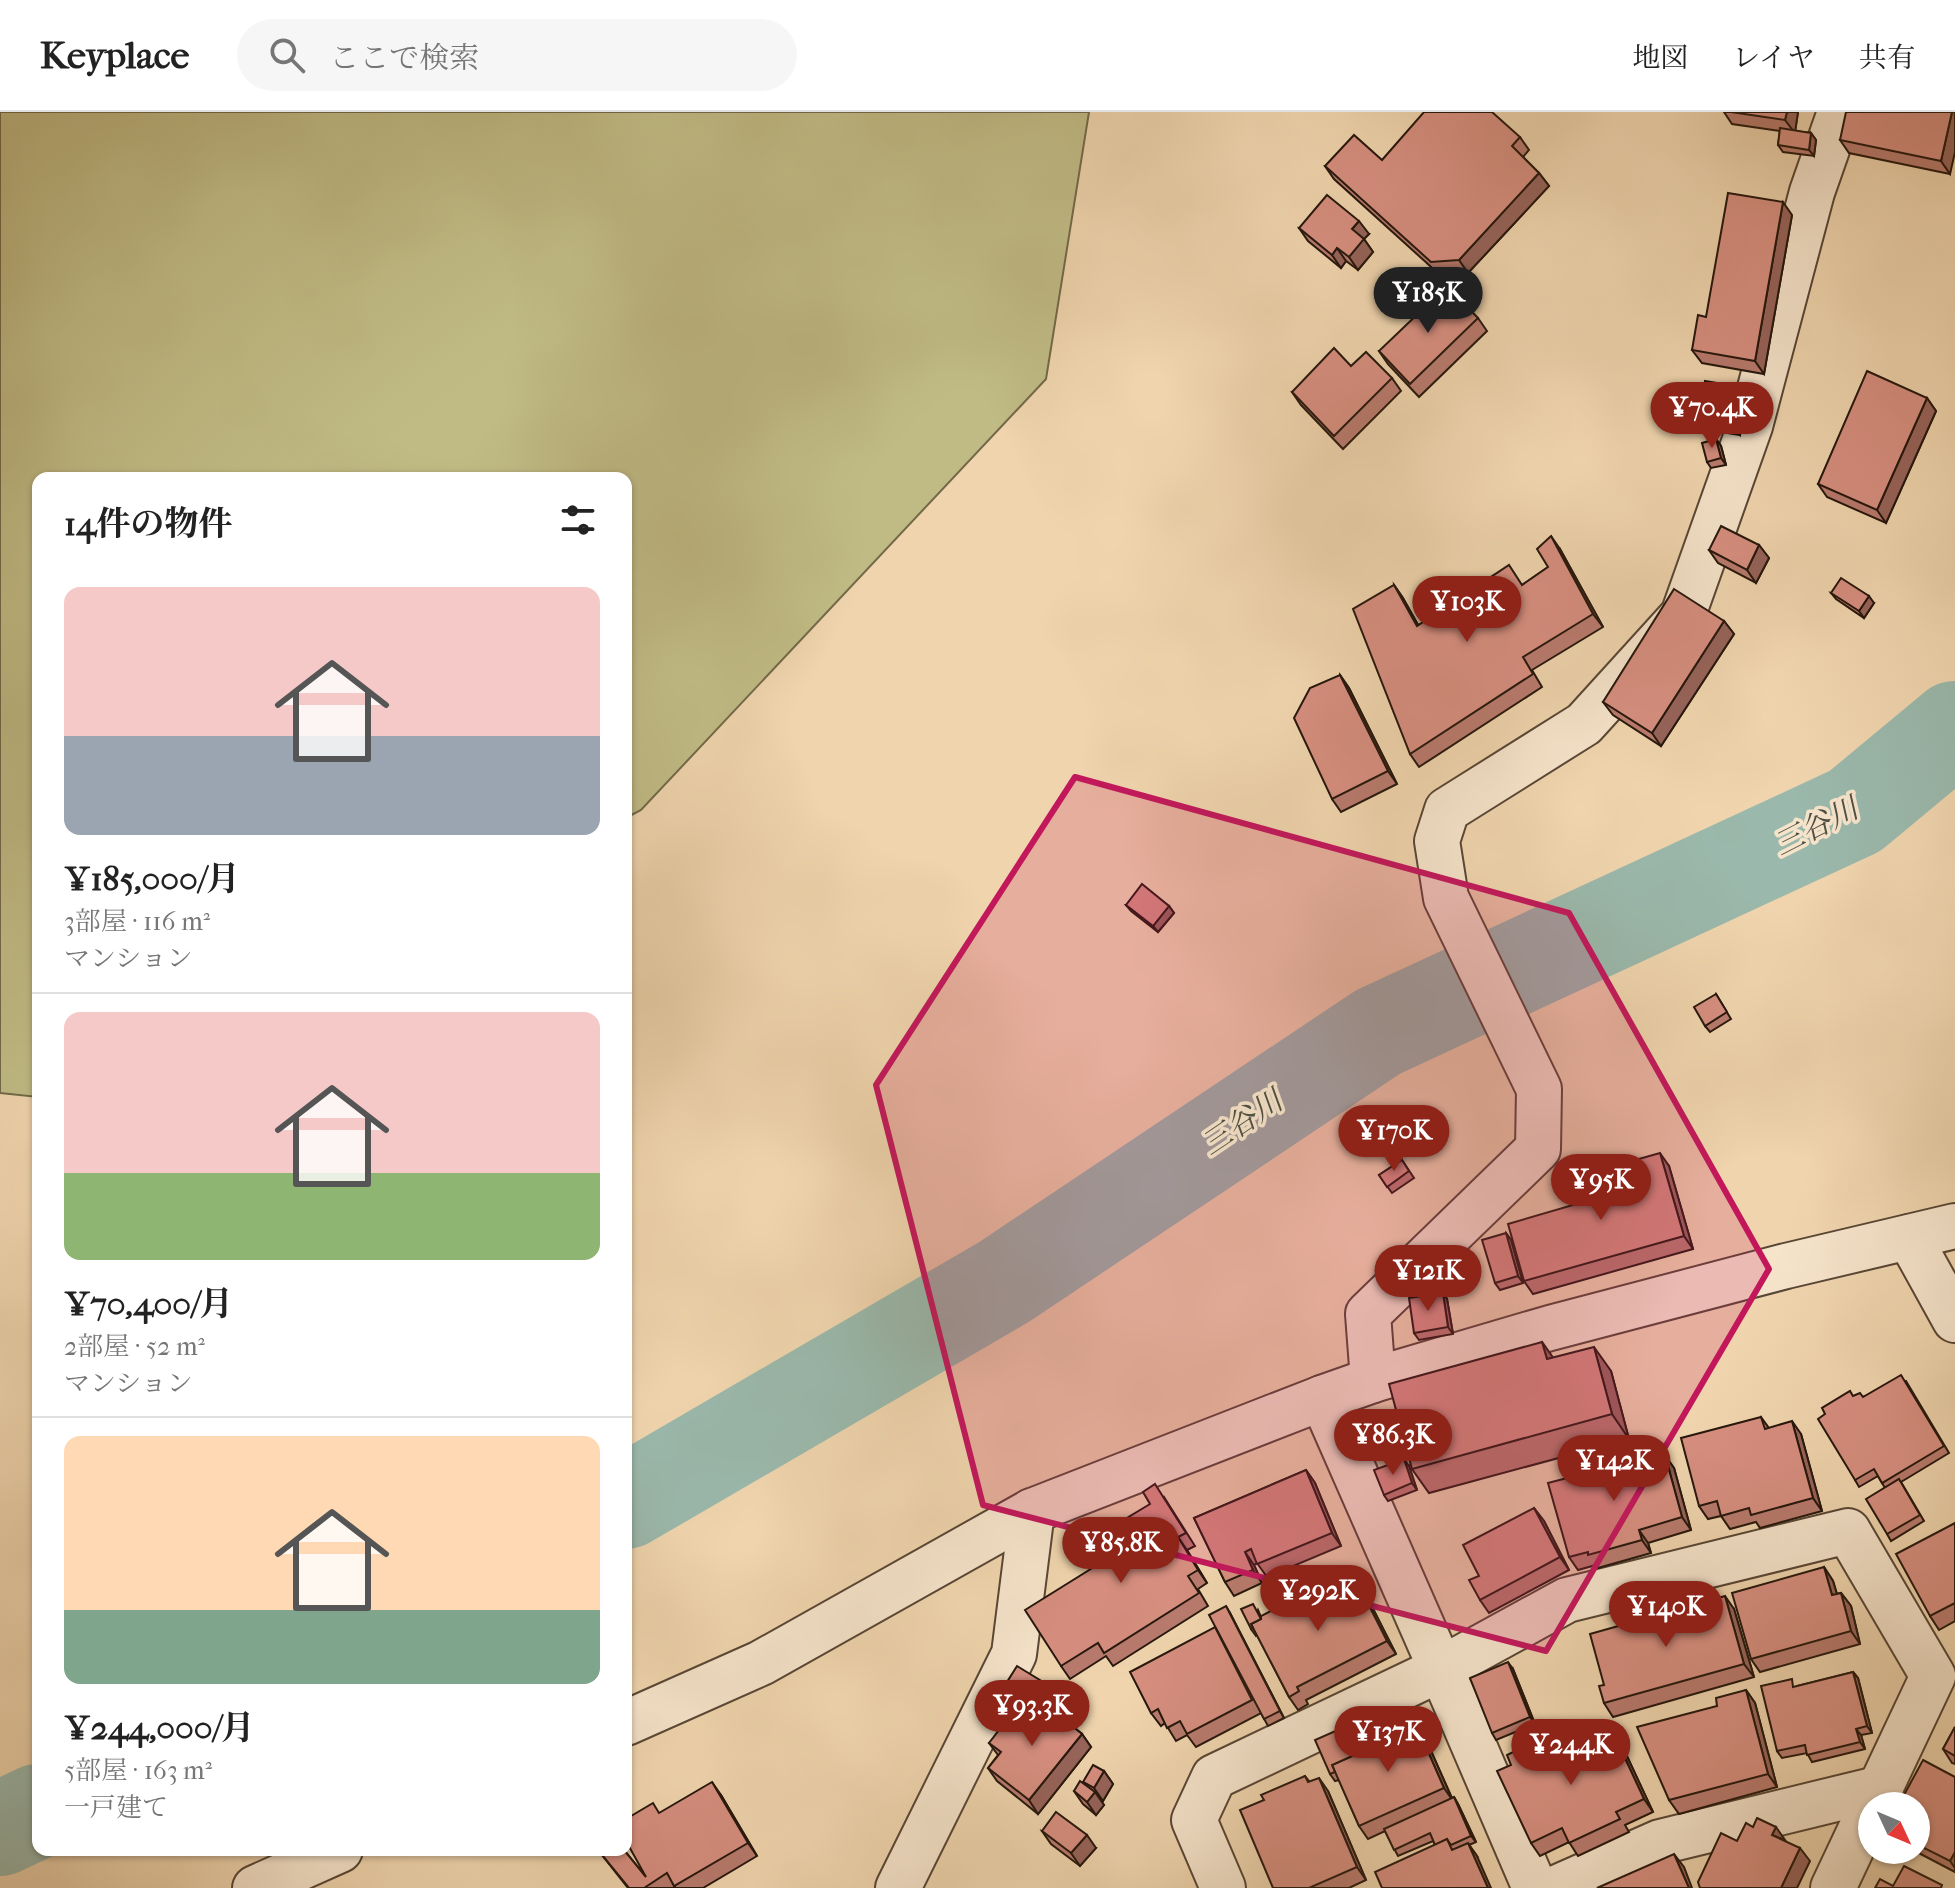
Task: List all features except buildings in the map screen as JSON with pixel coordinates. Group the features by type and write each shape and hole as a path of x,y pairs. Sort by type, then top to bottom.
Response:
{"street":[{"path":"1373,1380 1368,1314 1538,1149 1539,1089 1446,898 1437,841 1447,810 1584,724 1683,615 1750,426 1812,192 1840,112"},
{"path":"632,1720 761,1663 1032,1511 1322,1398 1550,1328 1955,1226"},
{"path":"1909,1237 1955,1320"},
{"path":"1322,1398 1535,1888"},
{"path":"898,1888 1014,1654 1032,1511"},
{"path":"1223,1888 1194,1820 1214,1777 1441,1669 1567,1600 1848,1531 1933,1676 1833,1888"},
{"path":"1556,1888 1660,1842 1881,1788"},
{"path":"255,1888 327,1856"}],"highlighted area":[{"path":"1075,777 1569,913 1769,1269 1546,1651 983,1505 876,1085"}],"shaded area":[{"path":"0,112 1089,112 1046,379 641,810 632,815 632,472 32,472 32,1096 0,1093"}],"waterway":[{"name":"三谷川","path":"632,1499 1004,1282 1378,1032 1855,811 1955,728"},
{"name":"三谷川","path":"0,1829 32,1814"}]}
